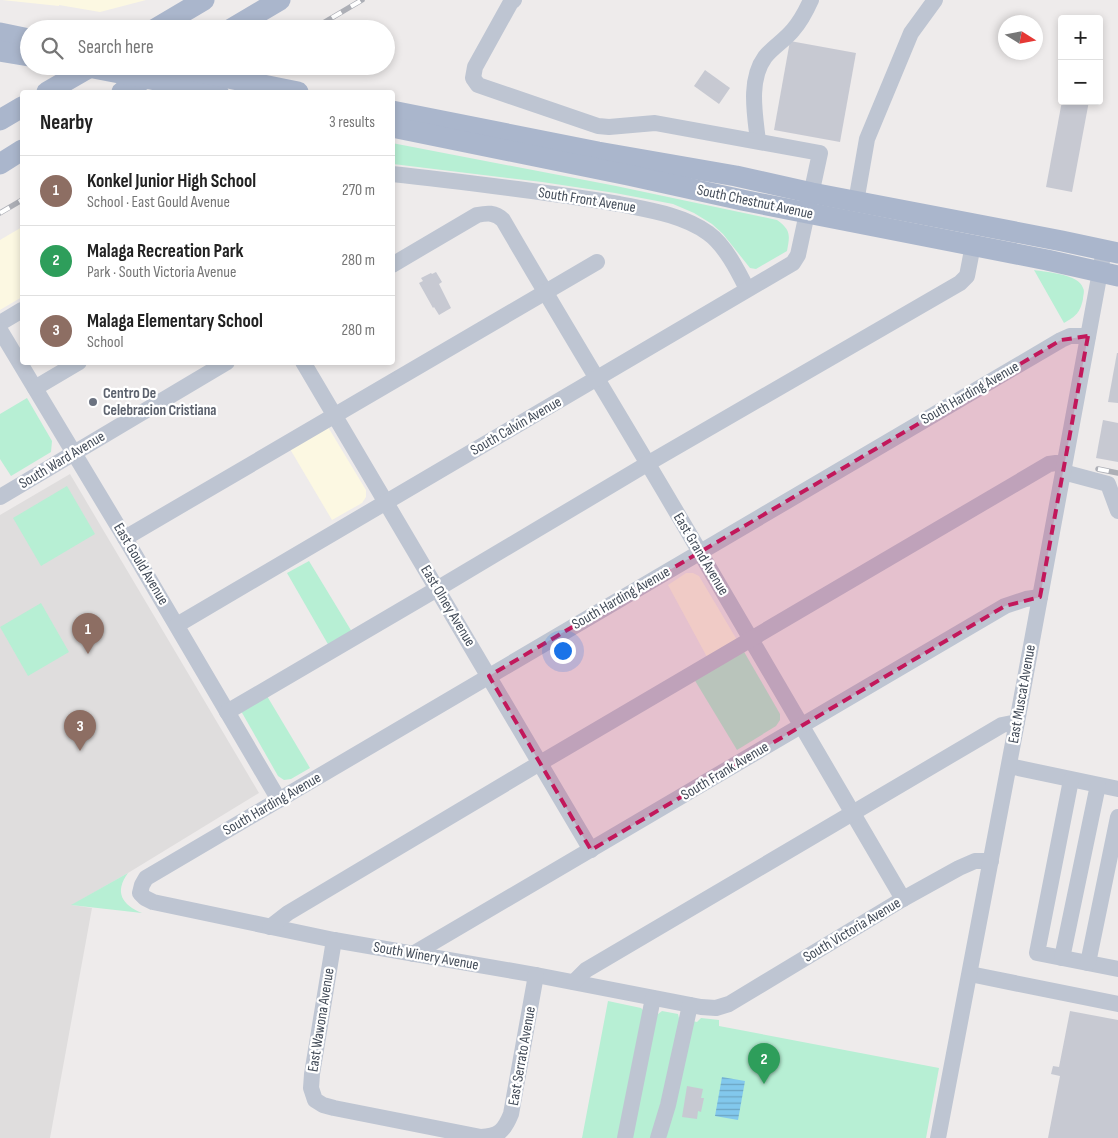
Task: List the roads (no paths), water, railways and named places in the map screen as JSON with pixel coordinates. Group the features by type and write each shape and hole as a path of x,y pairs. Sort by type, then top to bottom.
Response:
{"main road":[{"path":"166,20 182,6 204,0"},
{"path":"246,20 280,0"},
{"path":"0,34 20,37"},
{"path":"0,51 20,54"},
{"path":"50,90 76,75"},
{"path":"130,75 208,90"},
{"path":"125,90 151,75"},
{"path":"212,75 288,90"},
{"path":"0,120 20,108"},
{"name":"South Chestnut Avenue","path":"395,112 598,152 736,176 810,203 856,202 1111,252"},
{"name":"South Chestnut Avenue","path":"395,128 810,203 973,245 1109,274"},
{"path":"0,164 20,151"}],"street":[{"path":"514,0 511,2 475,67 473,78 478,85 598,126 655,124 758,141 754,102 757,72 765,58 801,21 811,0"},
{"path":"856,202 866,139 911,33 935,0"},
{"name":"South Calvin Avenue","path":"177,625 792,263 798,255 820,153 758,141"},
{"name":"South Front Avenue","path":"395,175 580,198 642,209 673,217 693,224 710,234 722,247 747,289"},
{"name":"East Grand Avenue","path":"395,263 476,215 493,214 503,220 751,638 903,899"},
{"path":"227,712 647,464 960,283 967,276 973,245"},
{"name":"East Muscat Avenue","path":"938,1138 1018,722 1088,336 1109,274 1111,252"},
{"path":"125,538 597,262"},
{"path":"0,324 20,311"},
{"name":"East Gould Avenue","path":"0,330 20,363"},
{"name":"South Harding Avenue","path":"140,893 146,878 700,552 1061,340 1070,336 1088,336"},
{"name":"East Gould Avenue","path":"21,365 177,625 279,800"},
{"path":"35,388 74,365"},
{"name":"South Ward Avenue","path":"0,497 222,365"},
{"name":"East Olney Avenue","path":"306,365 591,850"},
{"path":"270,926 288,913 540,763 1049,464 1056,463 1064,468 1108,484 1118,510"},
{"name":"South Frank Avenue","path":"413,954 1005,606 1026,598 1040,598"},
{"path":"574,982 586,970 1002,725 1018,722"},
{"path":"1009,766 1118,789"},
{"path":"1071,780 1037,953 1118,969"},
{"path":"1062,958 1098,785"},
{"path":"1088,963 1112,878 1118,817"},
{"name":"South Victoria Avenue","path":"716,1008 729,1004 903,899 959,868 975,861 991,861"},
{"name":"South Winery Avenue","path":"140,893 153,902 334,940 536,975 690,1005 716,1008"},
{"name":"East Wawona Avenue","path":"334,940 312,1074 311,1088 314,1100 334,1108 481,1137 500,1133"},
{"path":"970,974 1118,1004"},
{"name":"East Serrato Avenue","path":"500,1133 507,1124 511,1114 536,975"},
{"path":"625,1138 653,998"},
{"path":"658,1138 668,1105 690,1005"}],"water":[{"path":"722,1077 745,1081 738,1120 715,1116"}],"railway":[{"path":"328,20 362,0"},
{"path":"208,90 234,75"},
{"path":"0,213 20,201"},
{"path":"1098,469 1118,473"}],"place":[{"name":"Centro De Celebracion Cristiana","path":"93,402"},
{"name":"Konkel Junior High School","path":"88,654"},
{"name":"Malaga Elementary School","path":"80,751"},
{"name":"Malaga Recreation Park","path":"764,1084"}]}
